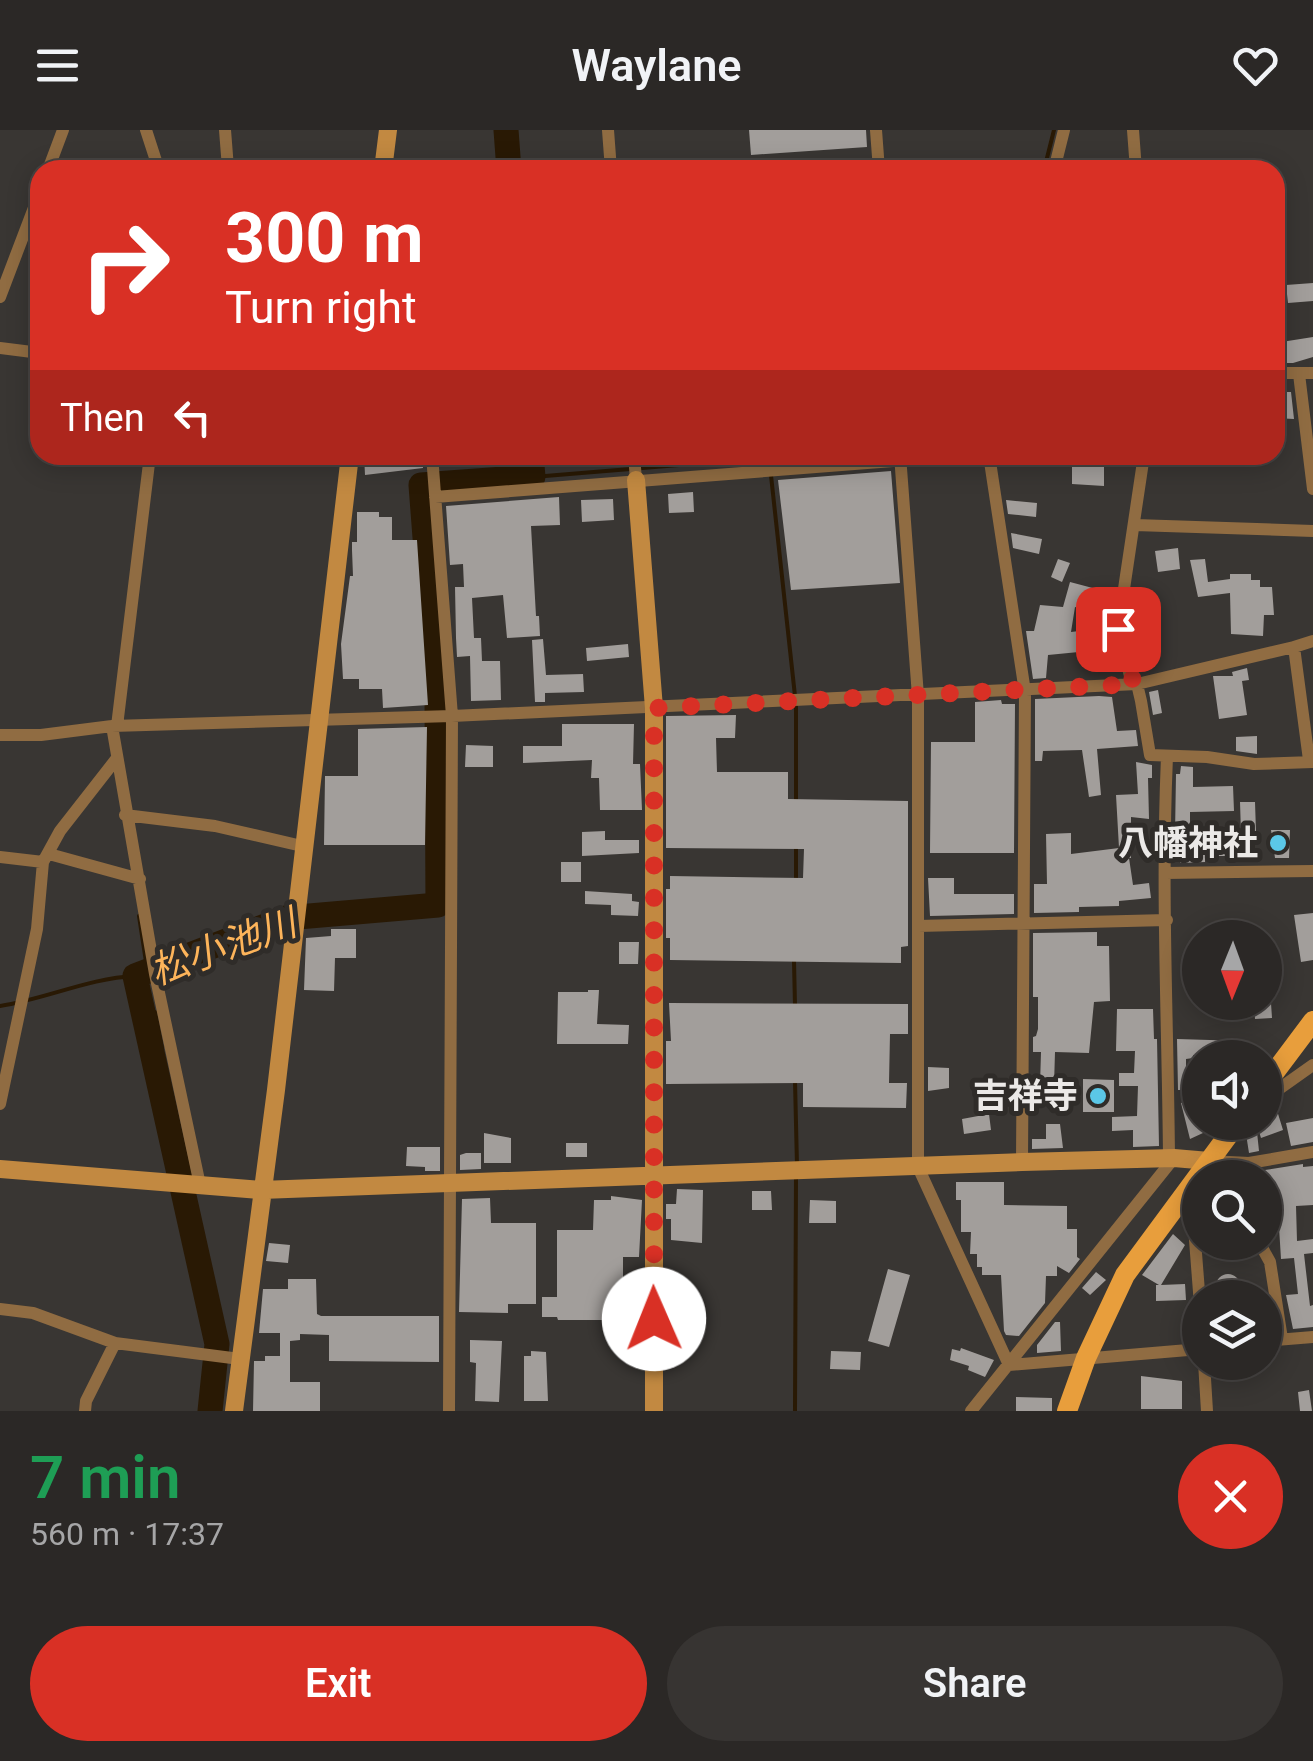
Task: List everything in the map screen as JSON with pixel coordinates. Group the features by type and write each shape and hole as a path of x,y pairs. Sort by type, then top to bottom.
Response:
{"main road":[{"path":"1282,1062 1313,1020"},
{"path":"1067,1411 1086,1358 1125,1275 1182,1196"}],"street":[{"path":"52,160 63,130"},
{"path":"146,130 156,160"},
{"path":"225,130 227,160"},
{"path":"384,160 388,130"},
{"path":"608,130 610,160"},
{"path":"876,130 878,160"},
{"path":"1056,160 1064,130"},
{"path":"1133,130 1135,160"},
{"path":"0,297 30,218"},
{"path":"0,348 30,351"},
{"path":"1306,374 1313,489"},
{"path":"149,465 114,726 125,815 140,879 153,967 200,1185"},
{"path":"234,1411 225,1358 261,1190 276,1090 349,465"},
{"path":"432,465 449,716 448,1411"},
{"path":"635,465 654,708 654,1411"},
{"path":"435,496 820,465"},
{"path":"901,465 918,696 918,1168 1009,1364"},
{"path":"990,465 1025,692 1022,1162"},
{"path":"1143,465 1118,629 1130,676 1137,684 1150,755 1206,756 1254,764 1311,761 1294,647"},
{"path":"1136,525 1313,531"},
{"path":"0,735 41,735 114,726 654,708 1137,684 1313,641"},
{"path":"971,1411 1172,1158 1163,818 1167,756"},
{"path":"0,1104 38,929 46,858 60,831 117,758"},
{"path":"125,815 215,826 302,846"},
{"path":"0,856 46,858 140,879"},
{"path":"1165,873 1313,872"},
{"path":"918,926 1167,920"},
{"path":"1282,1087 1313,1064"},
{"path":"1282,1161 1313,1152"},
{"path":"0,1169 261,1190 1022,1162 1197,1160"},
{"path":"1177,1202 1194,1214 1198,1280"},
{"path":"0,1308 33,1313 115,1342 225,1358"},
{"path":"1282,1339 1313,1337"},
{"path":"86,1411 86,1401 115,1342"},
{"path":"1009,1364 1182,1350"},
{"path":"1205,1380 1208,1411"}],"building":[{"path":"749,130 866,130 867,147 751,155"},
{"path":"1313,283 1313,301 1288,303 1286,285"},
{"path":"1313,337 1313,357 1285,363 1285,341"},
{"path":"1285,392 1291,392 1294,419 1285,419"},
{"path":"364,465 423,465 423,468 365,475"},
{"path":"1072,465 1104,465 1104,486 1072,484"},
{"path":"891,471 900,583 791,590 778,480"},
{"path":"693,492 694,512 669,513 668,494"},
{"path":"559,497 560,525 531,526 540,636 507,638 503,595 472,598 474,638 481,638 482,661 500,661 501,700 471,701 470,656 457,657 455,587 464,587 463,564 450,565 446,506"},
{"path":"613,499 614,520 582,522 581,500"},
{"path":"1006,500 1037,503 1036,517 1008,514"},
{"path":"357,512 379,512 379,517 392,517 392,540 417,540 428,705 383,708 382,689 359,689 359,679 343,679 341,644 353,576 352,542 357,542"},
{"path":"1011,533 1042,539 1039,554 1013,548"},
{"path":"1178,548 1180,569 1158,572 1155,551"},
{"path":"1058,559 1070,563 1062,582 1051,577"},
{"path":"1205,559 1208,582 1230,579 1230,574 1251,574 1251,580 1260,580 1260,587 1272,587 1274,615 1264,615 1263,636 1231,634 1230,593 1198,597 1190,560"},
{"path":"1070,582 1104,591 1098,613 1075,607 1071,632 1087,630 1088,639 1110,639 1112,655 1089,655 1089,651 1048,655 1046,678 1033,679 1026,631 1034,631 1040,605 1063,607"},
{"path":"543,639 546,675 583,674 584,692 545,693 545,702 535,702 532,640"},
{"path":"628,644 629,657 587,661 586,648"},
{"path":"1147,644 1153,666 1139,669 1133,647"},
{"path":"1247,668 1249,680 1242,681 1247,715 1219,719 1213,676 1233,676 1232,672"},
{"path":"1158,690 1162,713 1153,715 1149,692"},
{"path":"1112,697 1117,731 1136,730 1138,746 1097,749 1101,795 1089,797 1082,750 1043,751 1042,761 1035,761 1035,699"},
{"path":"1001,700 1002,704 1015,704 1014,853 930,853 931,742 975,742 975,702"},
{"path":"736,715 735,738 716,738 717,772 788,772 788,799 908,801 908,946 901,947 901,963 670,960 666,889 670,889 670,876 803,878 804,849 666,848 666,716"},
{"path":"562,724 634,724 633,764 640,764 642,810 600,810 599,778 591,778 592,760 523,763 523,746 562,746"},
{"path":"427,727 425,845 324,845 325,776 358,776 358,729"},
{"path":"1257,736 1257,754 1236,751 1236,737"},
{"path":"466,745 493,746 493,767 465,767"},
{"path":"1136,762 1152,765 1152,778 1148,778 1149,819 1131,817 1129,858 1133,885 1149,883 1151,898 1119,901 1119,906 1079,907 1079,912 1034,913 1034,884 1047,884 1046,834 1071,833 1071,854 1119,848 1116,795 1138,794"},
{"path":"1181,766 1193,767 1193,787 1233,786 1234,811 1190,812 1190,835 1175,834 1176,774 1180,774"},
{"path":"1240,802 1255,802 1256,832 1241,833"},
{"name":"八幡神社","path":"1271,830 1290,830 1289,858 1275,858"},
{"path":"605,831 605,840 639,840 639,853 582,856 582,832"},
{"path":"1212,838 1235,838 1235,856 1211,856"},
{"path":"1180,852 1205,852 1205,862 1180,863"},
{"path":"561,862 581,862 581,882 561,882"},
{"path":"928,878 954,878 954,894 1014,894 1014,914 930,916"},
{"path":"585,891 632,894 632,901 639,902 638,916 611,915 611,905 585,904"},
{"path":"1313,913 1313,960 1301,962 1294,915"},
{"path":"331,929 356,929 356,958 335,958 334,991 304,990 306,938 331,936"},
{"path":"1097,932 1097,946 1109,946 1110,1001 1094,1002 1089,1053 1055,1052 1054,1085 1040,1085 1041,1052 1033,1052 1038,997 1033,997 1033,933"},
{"path":"619,942 639,942 638,964 619,964"},
{"path":"599,990 597,1024 629,1025 628,1044 557,1044 558,992"},
{"path":"669,1003 908,1004 908,1034 890,1034 889,1083 907,1083 906,1108 803,1107 803,1083 666,1084 666,1041 671,1041"},
{"path":"1117,1009 1153,1009 1159,1146 1133,1147 1133,1130 1112,1131 1112,1117 1137,1116 1138,1086 1119,1086 1119,1073 1134,1073 1135,1051 1116,1051"},
{"path":"1177,1039 1210,1040 1182,1040 1182,1090 1178,1090"},
{"path":"928,1067 949,1068 949,1088 928,1091"},
{"name":"吉祥寺","path":"1083,1079 1114,1080 1114,1112 1083,1112"},
{"path":"989,1114 991,1130 964,1134 962,1119"},
{"path":"1313,1118 1313,1142 1291,1146 1286,1123"},
{"path":"1046,1124 1060,1124 1063,1148 1032,1149 1032,1139 1046,1139"},
{"path":"484,1133 511,1138 511,1163 484,1163"},
{"path":"1247,1140 1258,1140 1259,1151 1249,1153"},
{"path":"566,1143 587,1143 587,1157 566,1157"},
{"path":"407,1147 440,1147 440,1171 406,1166"},
{"path":"481,1153 481,1169 460,1170 460,1155"},
{"path":"1313,1166 1313,1205 1296,1206 1297,1241 1313,1239 1313,1253 1304,1254 1313,1327 1293,1329 1286,1295 1298,1294 1294,1258 1282,1259 1282,1167"},
{"path":"956,1182 1004,1182 1004,1205 1067,1206 1067,1229 1077,1229 1080,1259 1069,1273 1057,1266 1057,1276 1046,1276 1045,1303 1019,1336 1006,1335 1004,1331 1001,1275 982,1275 982,1267 977,1267 977,1254 970,1254 971,1232 961,1232 961,1200 956,1200"},
{"path":"677,1189 703,1190 702,1243 671,1240 666,1204 676,1204"},
{"path":"752,1191 771,1191 772,1210 752,1210"},
{"path":"611,1196 642,1200 639,1257 623,1257 623,1320 542,1317 542,1297 557,1297 557,1230 593,1230 594,1200 611,1200"},
{"path":"490,1198 491,1223 536,1223 536,1304 508,1304 508,1313 459,1312 462,1199"},
{"path":"810,1200 836,1201 836,1223 809,1223"},
{"path":"1173,1234 1182,1242 1182,1250 1161,1285 1182,1284 1182,1300 1156,1301 1159,1285 1142,1275"},
{"path":"269,1243 290,1245 288,1263 266,1261"},
{"path":"888,1269 910,1275 889,1347 868,1341"},
{"path":"1096,1272 1106,1280 1090,1295 1082,1288"},
{"path":"1228,1274 1238,1280 1218,1280"},
{"path":"288,1279 316,1279 317,1314 321,1316 439,1316 439,1362 329,1361 329,1335 300,1334 300,1340 290,1341 290,1382 320,1382 320,1411 253,1411 254,1361 280,1356 280,1333 259,1333 263,1289 288,1289"},
{"path":"1055,1322 1060,1322 1061,1351 1037,1353 1037,1345"},
{"path":"470,1340 502,1341 499,1402 475,1401 476,1363 470,1362"},
{"path":"961,1348 994,1360 985,1377 950,1360 952,1349"},
{"path":"531,1351 546,1352 548,1401 524,1401 524,1356 531,1356"},
{"path":"831,1351 861,1352 860,1370 830,1369"},
{"path":"1141,1376 1182,1381 1182,1409 1141,1409"},
{"path":"1309,1390 1312,1411 1300,1411 1298,1392"},
{"path":"1016,1397 1052,1398 1052,1411 1016,1411"}],"waterway":[{"name":"松小池川","path":"506,130 508,160"},
{"path":"1046,160 1054,130"},
{"name":"松小池川","path":"210,1411 217,1344 135,976 286,918 438,905 437,694 421,485 533,477 532,465"},
{"path":"533,477 678,465"},
{"path":"770,465 795,696"},
{"path":"796,706 796,801"},
{"path":"796,846 796,881"},
{"path":"139,916 148,975"},
{"path":"794,961 795,1006"},
{"path":"0,1006 135,976"},
{"path":"155,1012 162,1048"},
{"path":"795,1081 797,1166"},
{"path":"795,1411 796,1176"}],"place":[{"name":"八幡神社","path":"1278,843"},
{"name":"吉祥寺","path":"1098,1096"}],"route":[{"path":"654,1319 654,708 1137,684 1130,676 1118,629"}]}
